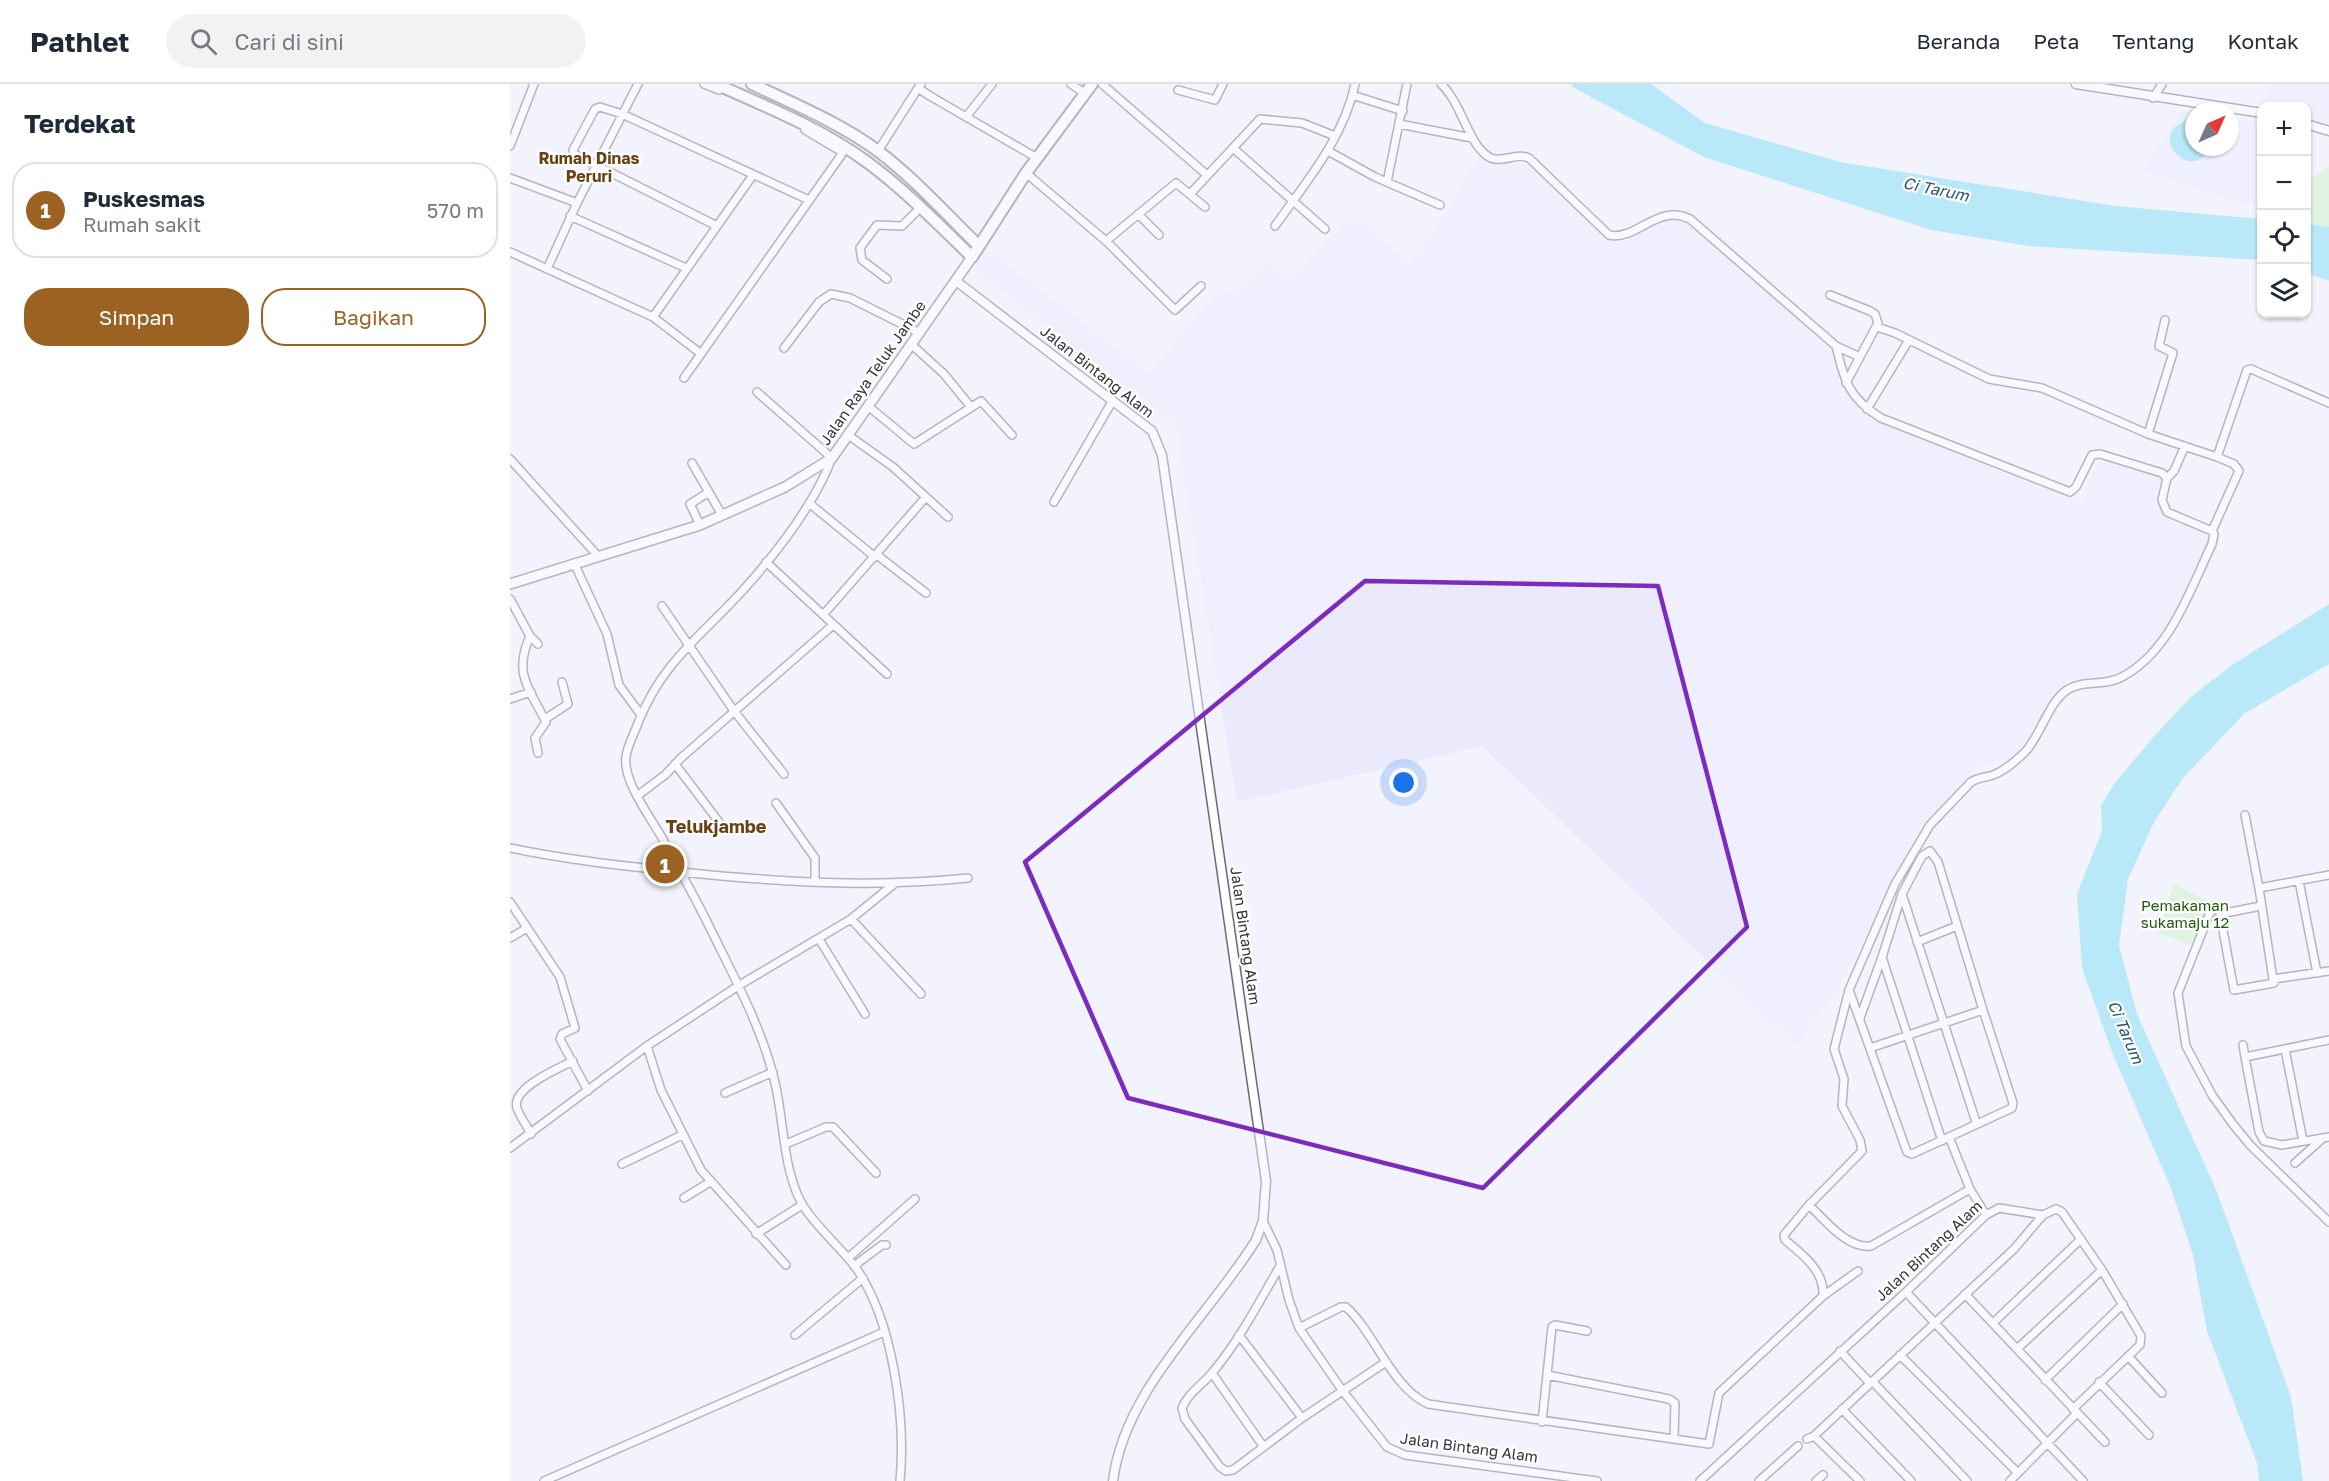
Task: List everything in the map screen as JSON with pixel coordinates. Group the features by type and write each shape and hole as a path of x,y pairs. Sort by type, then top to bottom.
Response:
{"main road":[{"path":"716,84 843,149 921,207 972,257 1026,173 1092,84"},
{"path":"752,84 855,136 878,151 928,195 979,246"},
{"name":"Jalan Raya Teluk Jambe","path":"510,584 700,525 792,484 832,458 972,257"}],"street":[{"path":"510,146 534,84"},
{"path":"547,269 570,216 638,84"},
{"path":"704,84 843,149"},
{"path":"966,117 993,84"},
{"path":"1071,84 1084,93"},
{"path":"1102,84 1207,175"},
{"path":"1178,90 1215,99 1223,84"},
{"path":"1275,226 1328,151 1355,84"},
{"path":"1387,182 1407,84"},
{"path":"1441,84 1463,114 1472,138 1483,153 1494,159 1518,156 1528,158 1609,235 1621,234 1672,213 1690,219 1836,346 1860,357"},
{"path":"2076,84 2104,86 2153,98 2257,112"},
{"path":"2153,98 2162,84"},
{"path":"878,151 919,86 966,117 1037,158"},
{"path":"1352,95 1403,111"},
{"path":"717,226 574,154 573,150 597,107 622,114 809,200"},
{"path":"1191,193 1260,119 1302,123 1335,136"},
{"path":"1399,124 1472,138"},
{"path":"2311,125 2329,131"},
{"path":"684,378 843,149 855,136"},
{"path":"1233,148 1325,229"},
{"path":"1328,151 1387,182 1440,205"},
{"path":"1026,173 1106,242 1175,310 1201,286"},
{"path":"653,317 753,174"},
{"path":"510,178 577,202"},
{"path":"1106,242 1176,183 1191,193 1205,207"},
{"path":"887,279 862,260 860,248 877,225 902,226 921,207"},
{"path":"1138,214 1159,235"},
{"path":"570,216 686,268"},
{"path":"510,252 653,317 700,352"},
{"name":"Jalan Bintang Alam","path":"956,281 1154,433 1161,455 1266,1181 1263,1221 1273,1237 1291,1309 1299,1328 1342,1390 1387,1447 1395,1453 1556,1478 1597,1481"},
{"path":"784,348 819,302 831,294 850,298 920,333"},
{"path":"1830,295 1875,314 1877,327 1845,384"},
{"path":"2148,434 2173,353 2159,346 2165,320"},
{"path":"1877,327 1909,340 1989,380 2042,388 2148,434 2234,464 2239,471 2211,531"},
{"path":"1867,409 1909,340"},
{"path":"911,344 944,374 971,407"},
{"path":"1836,346 1845,384 1854,398 1881,418 2070,492 2076,488 2092,455 2100,454 2162,473 2167,478"},
{"path":"2217,457 2247,370 2252,369 2329,403"},
{"path":"756,392 832,458 825,476 809,503 766,562 744,589 658,680 641,715 626,756 627,771 637,796 680,872 738,986 773,1072 795,1188 802,1205 848,1257 863,1278 884,1332 890,1350 900,1426 900,1481"},
{"path":"1054,502 1113,400"},
{"path":"868,406 914,444 983,401 1012,435"},
{"path":"848,435 893,467 948,517"},
{"path":"1823,1296 1824,1289 1817,1272 1784,1235 1809,1205 1862,1151 1860,1140 1842,1106 1844,1079 1834,1049 1849,990 1895,884 1930,825 1971,782 1978,777 1994,775 2016,760 2042,729 2053,705 2065,691 2120,678 2159,645 2173,625 2212,544 2214,534 2167,512 2162,500 2167,478 2174,471 2185,446"},
{"path":"510,459 598,556"},
{"path":"692,463 722,516"},
{"path":"700,525 690,504 709,492"},
{"path":"823,615 925,498"},
{"path":"809,503 926,593"},
{"path":"766,562 887,674"},
{"path":"574,563 606,634 619,685 641,715"},
{"path":"510,599 530,636 538,644"},
{"path":"662,606 734,711 784,774"},
{"path":"637,796 833,625"},
{"path":"530,636 521,661 522,671 545,719 545,724 535,738 538,753"},
{"path":"545,719 568,704 562,682"},
{"path":"510,699 531,692"},
{"path":"675,764 719,822"},
{"path":"776,804 814,858 815,882"},
{"path":"2245,815 2274,980"},
{"path":"510,848 578,861 765,881 894,884 968,878"},
{"path":"1849,990 1907,1152 1912,1154 1976,1122 2009,1110 2013,1103 1933,853 1930,851 1922,856 1902,894 1860,1018"},
{"path":"2259,888 2329,875"},
{"path":"2299,881 2317,973"},
{"path":"510,1148 647,1046 738,986 850,920 894,884"},
{"path":"1902,894 1976,1122"},
{"path":"510,902 560,977 575,1028 562,1034 560,1039 588,1091"},
{"path":"2261,906 2220,914 2234,990 2274,983 2274,980 2329,971"},
{"path":"2211,910 2178,993 2186,1046 2200,1075 2232,1123 2250,1145 2329,1222"},
{"path":"850,920 921,994"},
{"path":"1917,942 1957,926"},
{"path":"510,938 527,928"},
{"path":"819,939 865,1014"},
{"path":"1882,957 1942,1141"},
{"path":"1870,1048 1983,1010"},
{"path":"2245,1058 2329,1041"},
{"path":"2243,1045 2259,1132 2264,1141 2272,1145 2326,1137"},
{"path":"647,1046 661,1090 682,1135 710,1182 786,1265"},
{"path":"2285,1049 2303,1141"},
{"path":"531,1134 516,1107 520,1095 538,1079 573,1061"},
{"path":"725,1093 773,1072"},
{"path":"786,1144 826,1127 832,1127 876,1173"},
{"path":"622,1164 682,1135"},
{"path":"1949,1137 1970,1189 1986,1215"},
{"path":"2295,1163 2326,1137"},
{"path":"684,1198 710,1182"},
{"path":"1809,1205 1848,1240 1864,1247 1871,1246 1970,1189"},
{"path":"848,1257 915,1199"},
{"path":"756,1234 802,1205"},
{"name":"Jalan Bintang Alam","path":"1705,1479 1773,1412 1906,1292 1986,1215 1999,1208 2043,1215 2056,1209 2062,1212 2102,1270 2142,1340 2099,1382 2049,1443 2010,1481"},
{"path":"1860,1481 1811,1438 2014,1249 2043,1215"},
{"path":"1113,1481 1122,1443 1140,1400 1246,1256 1263,1221"},
{"path":"1993,1323 2081,1239"},
{"path":"854,1266 882,1245 886,1245"},
{"path":"1280,1266 1239,1335 1212,1373 1184,1402 1182,1408 1185,1419 1223,1470 1233,1470 1302,1418 1386,1362"},
{"path":"2017,1349 2102,1270"},
{"path":"1299,1328 1341,1307 1346,1307 1386,1362 1418,1400 1428,1404 1709,1444 1717,1397 1823,1296 1858,1271"},
{"path":"795,1335 863,1278"},
{"path":"1906,1292 2083,1481"},
{"path":"1965,1294 2104,1442"},
{"path":"2045,1380 2123,1304"},
{"path":"1542,1422 1553,1326 1587,1331"},
{"path":"544,1481 884,1332"},
{"path":"1239,1335 1302,1418"},
{"path":"1840,1351 1966,1481"},
{"path":"1900,1354 2018,1473"},
{"path":"2128,1356 2162,1393"},
{"path":"1212,1373 1263,1446"},
{"path":"1546,1375 1669,1399 1675,1403 1676,1409 1674,1438"},
{"path":"2099,1382 2150,1435"},
{"path":"1842,1409 1911,1481"},
{"path":"1759,1481 1798,1446"},
{"path":"2069,1481 2076,1474"},
{"path":"1816,1481 1823,1475"}],"highlighted area":[{"path":"1365,581 1658,586 1747,927 1483,1188 1128,1098 1025,862"}],"shaded area":[{"path":"2271,84 2329,84 2329,126 2311,120 2311,102 2263,102"},
{"path":"2182,110 2185,110 2185,156 2239,156 2239,119 2257,122 2257,203 2243,204 2144,171"},
{"path":"1483,151 1499,164 1530,163 1618,245 1671,214 1688,213 1712,228 1833,342 1841,382 1878,415 2082,502 2096,463 2110,457 2164,475 2168,484 2160,508 2217,534 2177,624 2163,638 2129,668 2108,677 2067,681 2033,737 2007,762 1981,764 1922,824 1839,988 1795,1045 1482,746 1237,802 1176,425 974,269 987,250 1149,373 1222,288 1234,298 1271,260 1291,281 1351,214 1409,262 1433,234"}],"green space":[{"path":"2329,167 2329,231 2311,228 2311,179"},
{"name":"Pemakaman sukamaju 12","path":"2174,884 2212,903 2194,946 2158,933"}],"water":[{"path":"1571,84 1651,84 1705,123 1840,162 2115,206 2257,219 2257,260 2029,246 1931,230 1704,157 1574,88"},
{"path":"2185,122 2185,156 2203,156 2202,158 2193,161 2184,159 2176,153 2171,145 2170,136 2176,127"},
{"path":"2311,225 2329,227 2329,273 2311,263"},
{"path":"2329,604 2329,664 2245,713 2183,778 2154,822 2128,879 2119,945 2137,1014 2217,1192 2291,1397 2303,1481 2259,1481 2257,1463 2207,1331 2193,1255 2171,1188 2114,1057 2082,968 2077,894 2102,831 2101,806 2114,784 2156,734 2192,696 2232,665"}],"waterway":[{"name":"Ci Tarum","path":"2311,267 2329,273"}],"place":[{"name":"Puskesmas","path":"665,864"}],"district":[{"name":"Rumah Dinas Peruri","path":"589,167"},
{"name":"Telukjambe","path":"716,827"}]}
